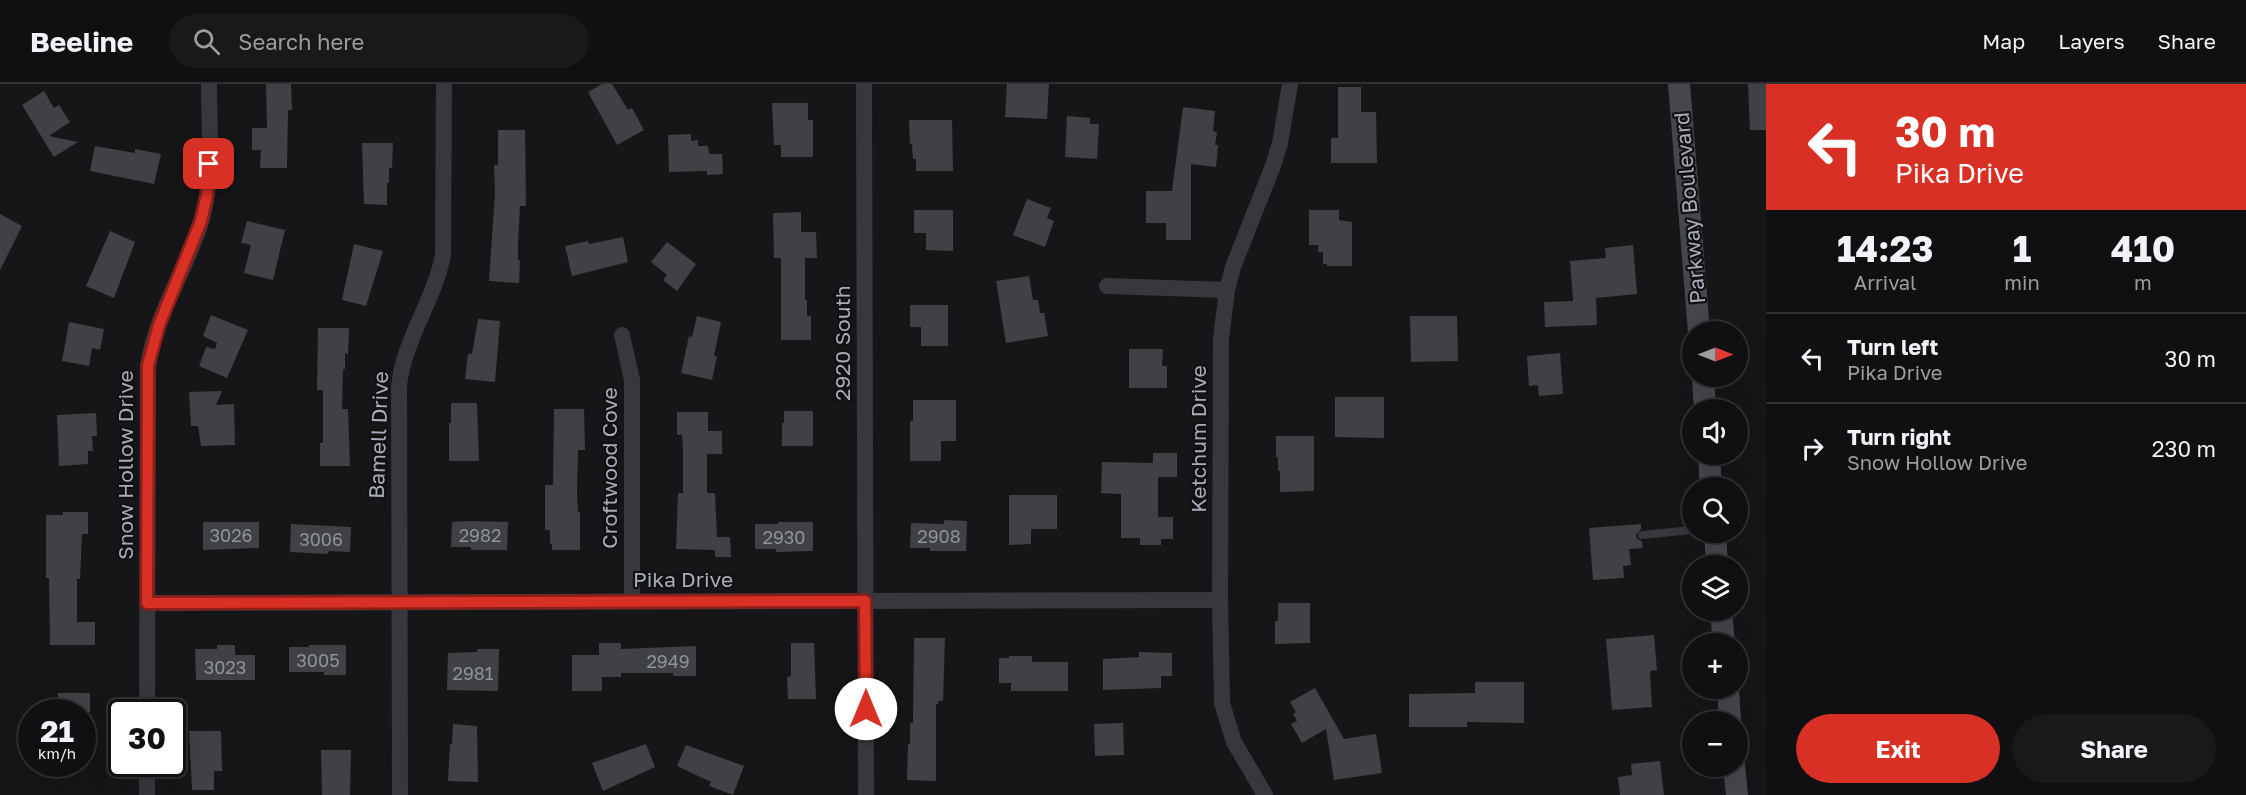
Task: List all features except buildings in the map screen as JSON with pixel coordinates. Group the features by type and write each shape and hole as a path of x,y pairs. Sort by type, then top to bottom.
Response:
{"street":[{"name":"Snow Hollow Drive","path":"147,699 148,365 155,334 192,249 205,208 209,164 209,84"},
{"name":"Bamell Drive","path":"400,795 399,386 410,340 437,279 443,255 444,84"},
{"name":"2920 South","path":"864,84 866,795"},
{"name":"Ketchum Drive","path":"1265,795 1234,742 1225,716 1221,690 1221,338 1227,290 1238,251 1273,166 1282,134 1290,84"},
{"name":"Parkway Boulevard","path":"1679,84 1698,321"},
{"path":"1107,286 1227,290"},
{"name":"Croftwood Cove","path":"622,335 632,380 632,602"},
{"name":"Pika Drive","path":"147,603 1220,600"},
{"path":"147,777 147,795"},
{"path":"1735,777 1737,795"}],"lane":[{"path":"1642,535 1682,531"}],"route":[{"path":"209,164 205,208 192,249 152,344 148,365 147,603 865,601 866,709"}]}
